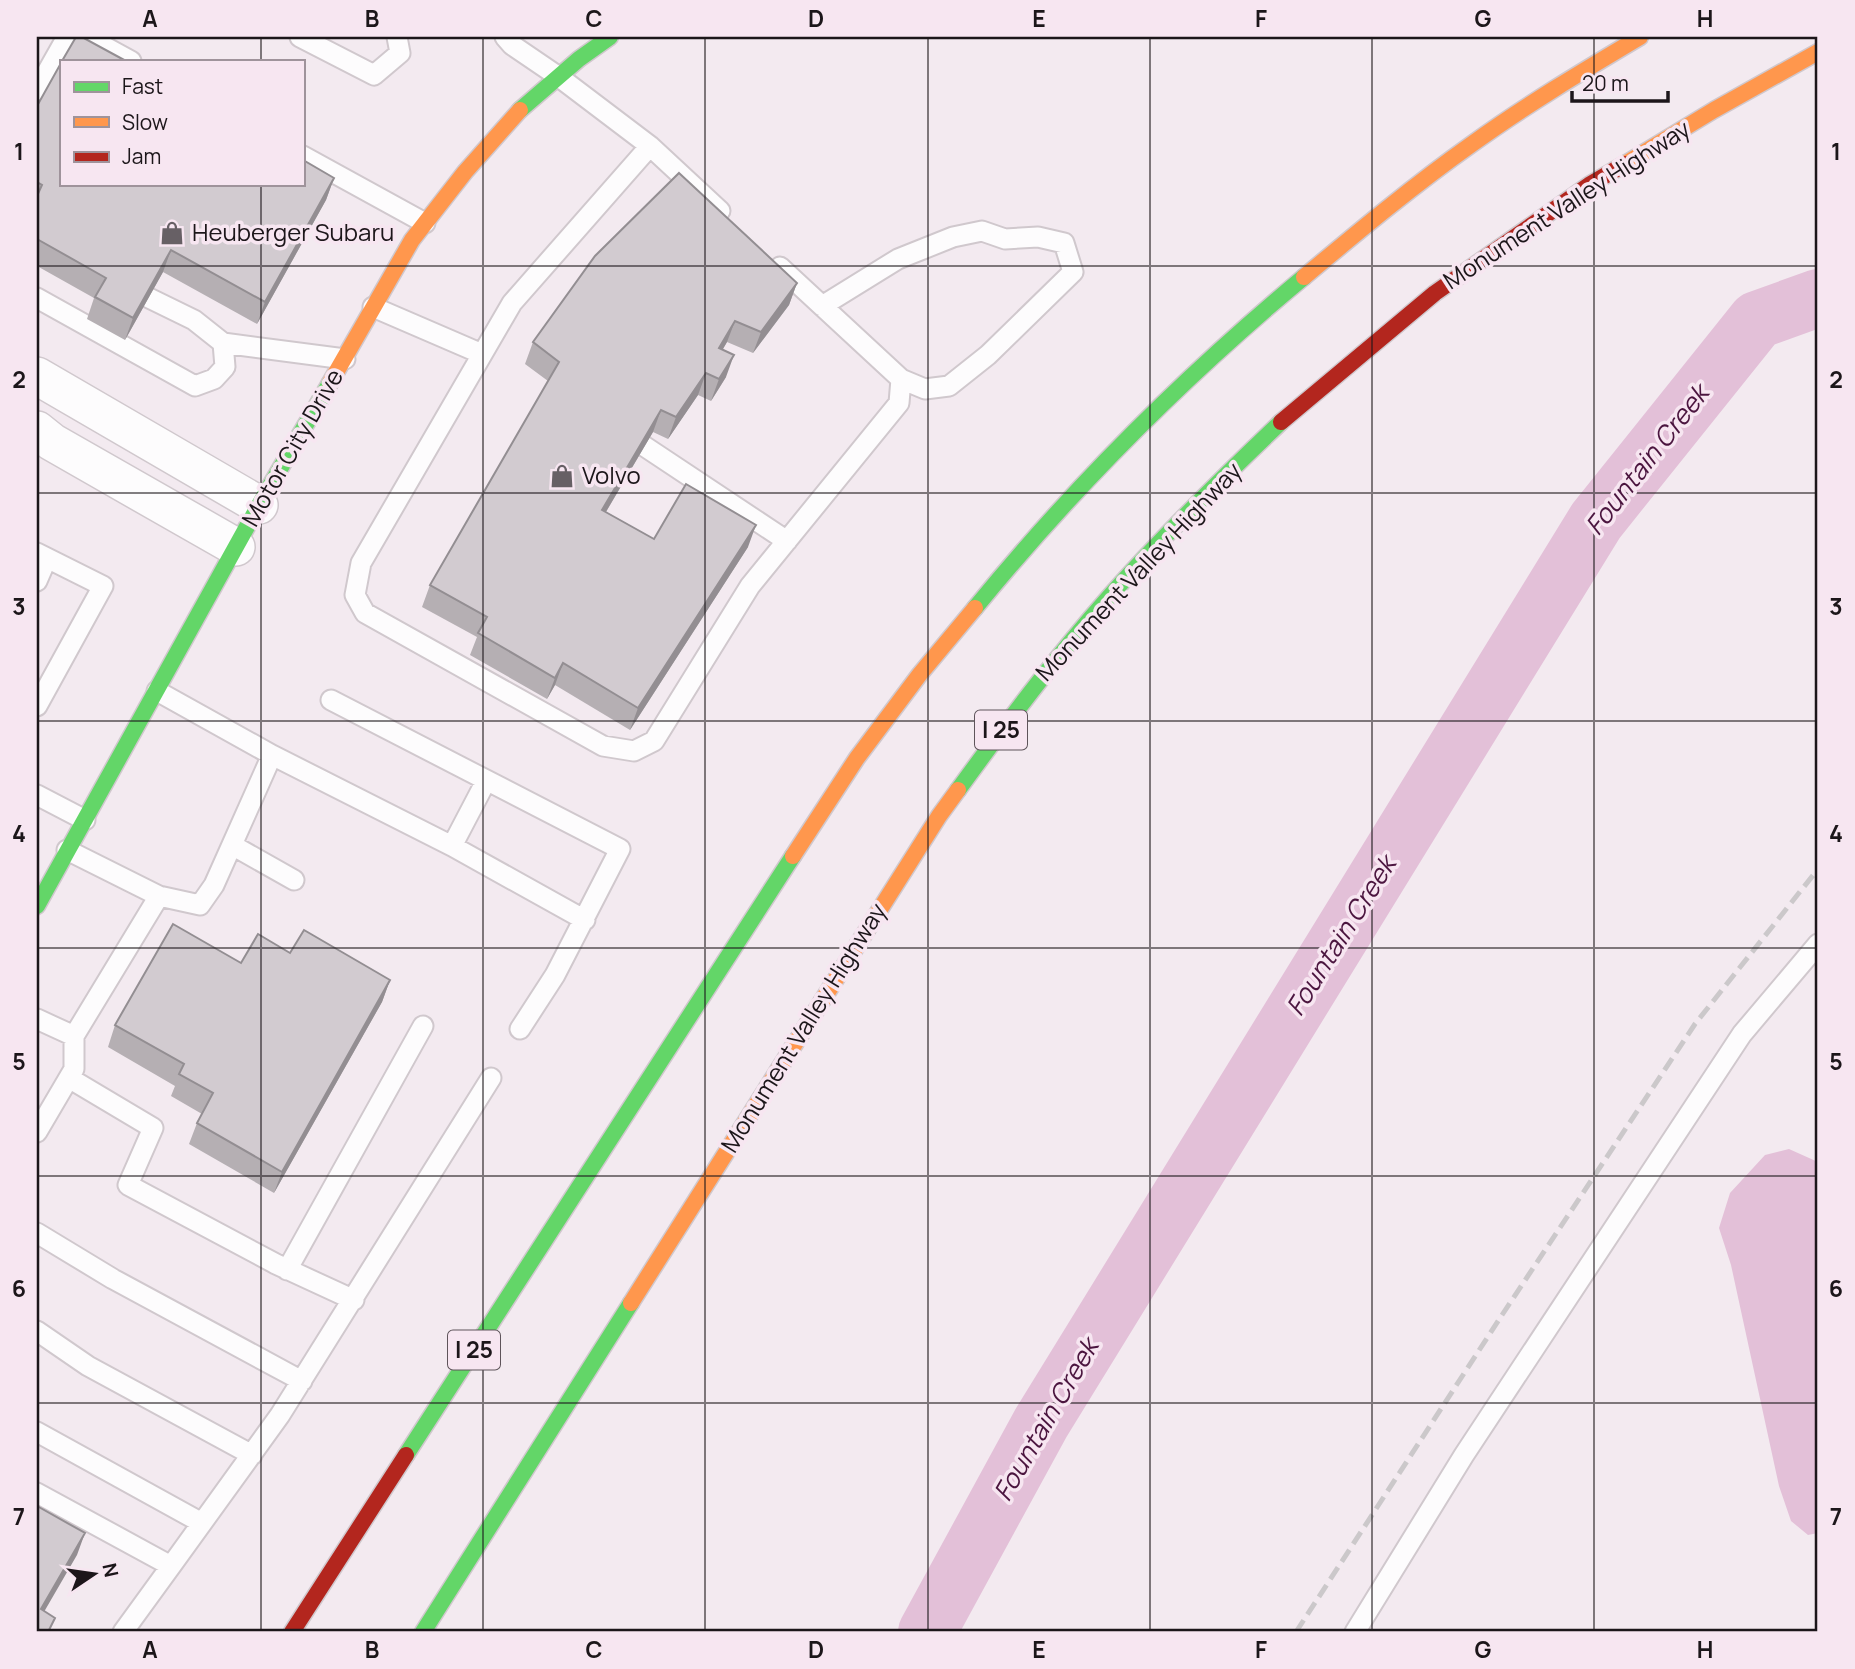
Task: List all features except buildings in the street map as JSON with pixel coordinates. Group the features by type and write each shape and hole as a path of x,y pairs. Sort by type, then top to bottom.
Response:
{"main road":[{"name":"Motor City Drive","path":"37,906 259,505 412,240 465,172 515,115 610,37"},
{"name":"I 25","path":"292,1632 857,758 954,632 1040,531 1113,455 1297,281 1446,162 1533,102 1640,37"},
{"name":"Monument Valley Highway","path":"423,1632 939,816 1024,698 1109,597 1216,484 1291,413 1435,293 1589,185 1818,52"}],"street":[{"path":"37,376 259,505"},
{"path":"37,430 52,442 236,547"}],"lane":[{"path":"37,90 67,37"},
{"path":"87,37 129,60"},
{"path":"300,37 374,75 400,53 397,37"},
{"path":"505,37 512,45 650,146 733,223"},
{"path":"650,146 512,303 361,563 355,595 365,613 603,746 634,751 654,741 750,586 900,404 901,379"},
{"path":"304,157 425,223"},
{"path":"770,257 822,306 901,379 925,389 949,386 988,355 1073,271 1064,243 1038,237 1005,239 982,231 953,237 898,259 822,306"},
{"path":"37,298 195,386 214,379 226,367 223,343"},
{"path":"149,298 194,320 223,343 345,359"},
{"path":"373,307 482,354"},
{"path":"644,446 787,541"},
{"path":"37,581 42,555 103,586 37,706"},
{"path":"157,691 272,755 452,846 585,920"},
{"path":"331,700 620,849 555,975 520,1029"},
{"path":"67,850 159,896 200,905 214,885 272,755"},
{"path":"452,846 486,781"},
{"path":"37,795 85,820"},
{"path":"232,845 294,880"},
{"path":"37,1132 74,1069 74,1036 159,896"},
{"path":"1355,1632 1464,1455 1742,1034 1818,944"},
{"path":"37,1019 74,1036"},
{"path":"287,1270 423,1026"},
{"path":"69,1078 153,1128 128,1185 287,1270 354,1300"},
{"path":"123,1632 252,1455 302,1381 491,1078"},
{"path":"37,1233 125,1286 302,1381"},
{"path":"37,1331 88,1366 252,1455"},
{"path":"37,1432 202,1522"},
{"path":"37,1493 171,1566"}],"shaded area":[{"path":"1789,1149 1818,1162 1818,1533 1808,1535 1791,1521 1779,1486 1731,1265 1719,1228 1730,1193 1765,1155"}],"waterway":[{"name":"Fountain Creek","path":"927,1632 1041,1423 1596,521 1757,320 1818,298"}],"railway":[{"path":"1296,1632 1695,1024 1818,869"}],"traffic: fast":[{"path":"520,110 579,59 610,37"},
{"path":"975,608 1051,520 1132,435 1216,354 1304,277"},
{"path":"37,906 259,505 330,383"},
{"path":"958,790 1031,692 1109,597 1193,508 1281,422"},
{"path":"406,1455 793,856"},
{"path":"423,1632 631,1303"}],"traffic: slow":[{"path":"1304,277 1472,144 1534,102 1640,37"},
{"path":"1625,164 1818,52"},
{"path":"330,383 412,240 465,172 520,110"},
{"path":"793,856 857,758 920,674 975,608"},
{"path":"631,1303 958,790"}],"traffic: jam":[{"path":"1281,422 1435,293 1589,185 1625,164"},
{"path":"292,1632 406,1455"}],"place":[{"name":"Heuberger Subaru","path":"172,233"},
{"name":"Volvo","path":"562,476"}]}
